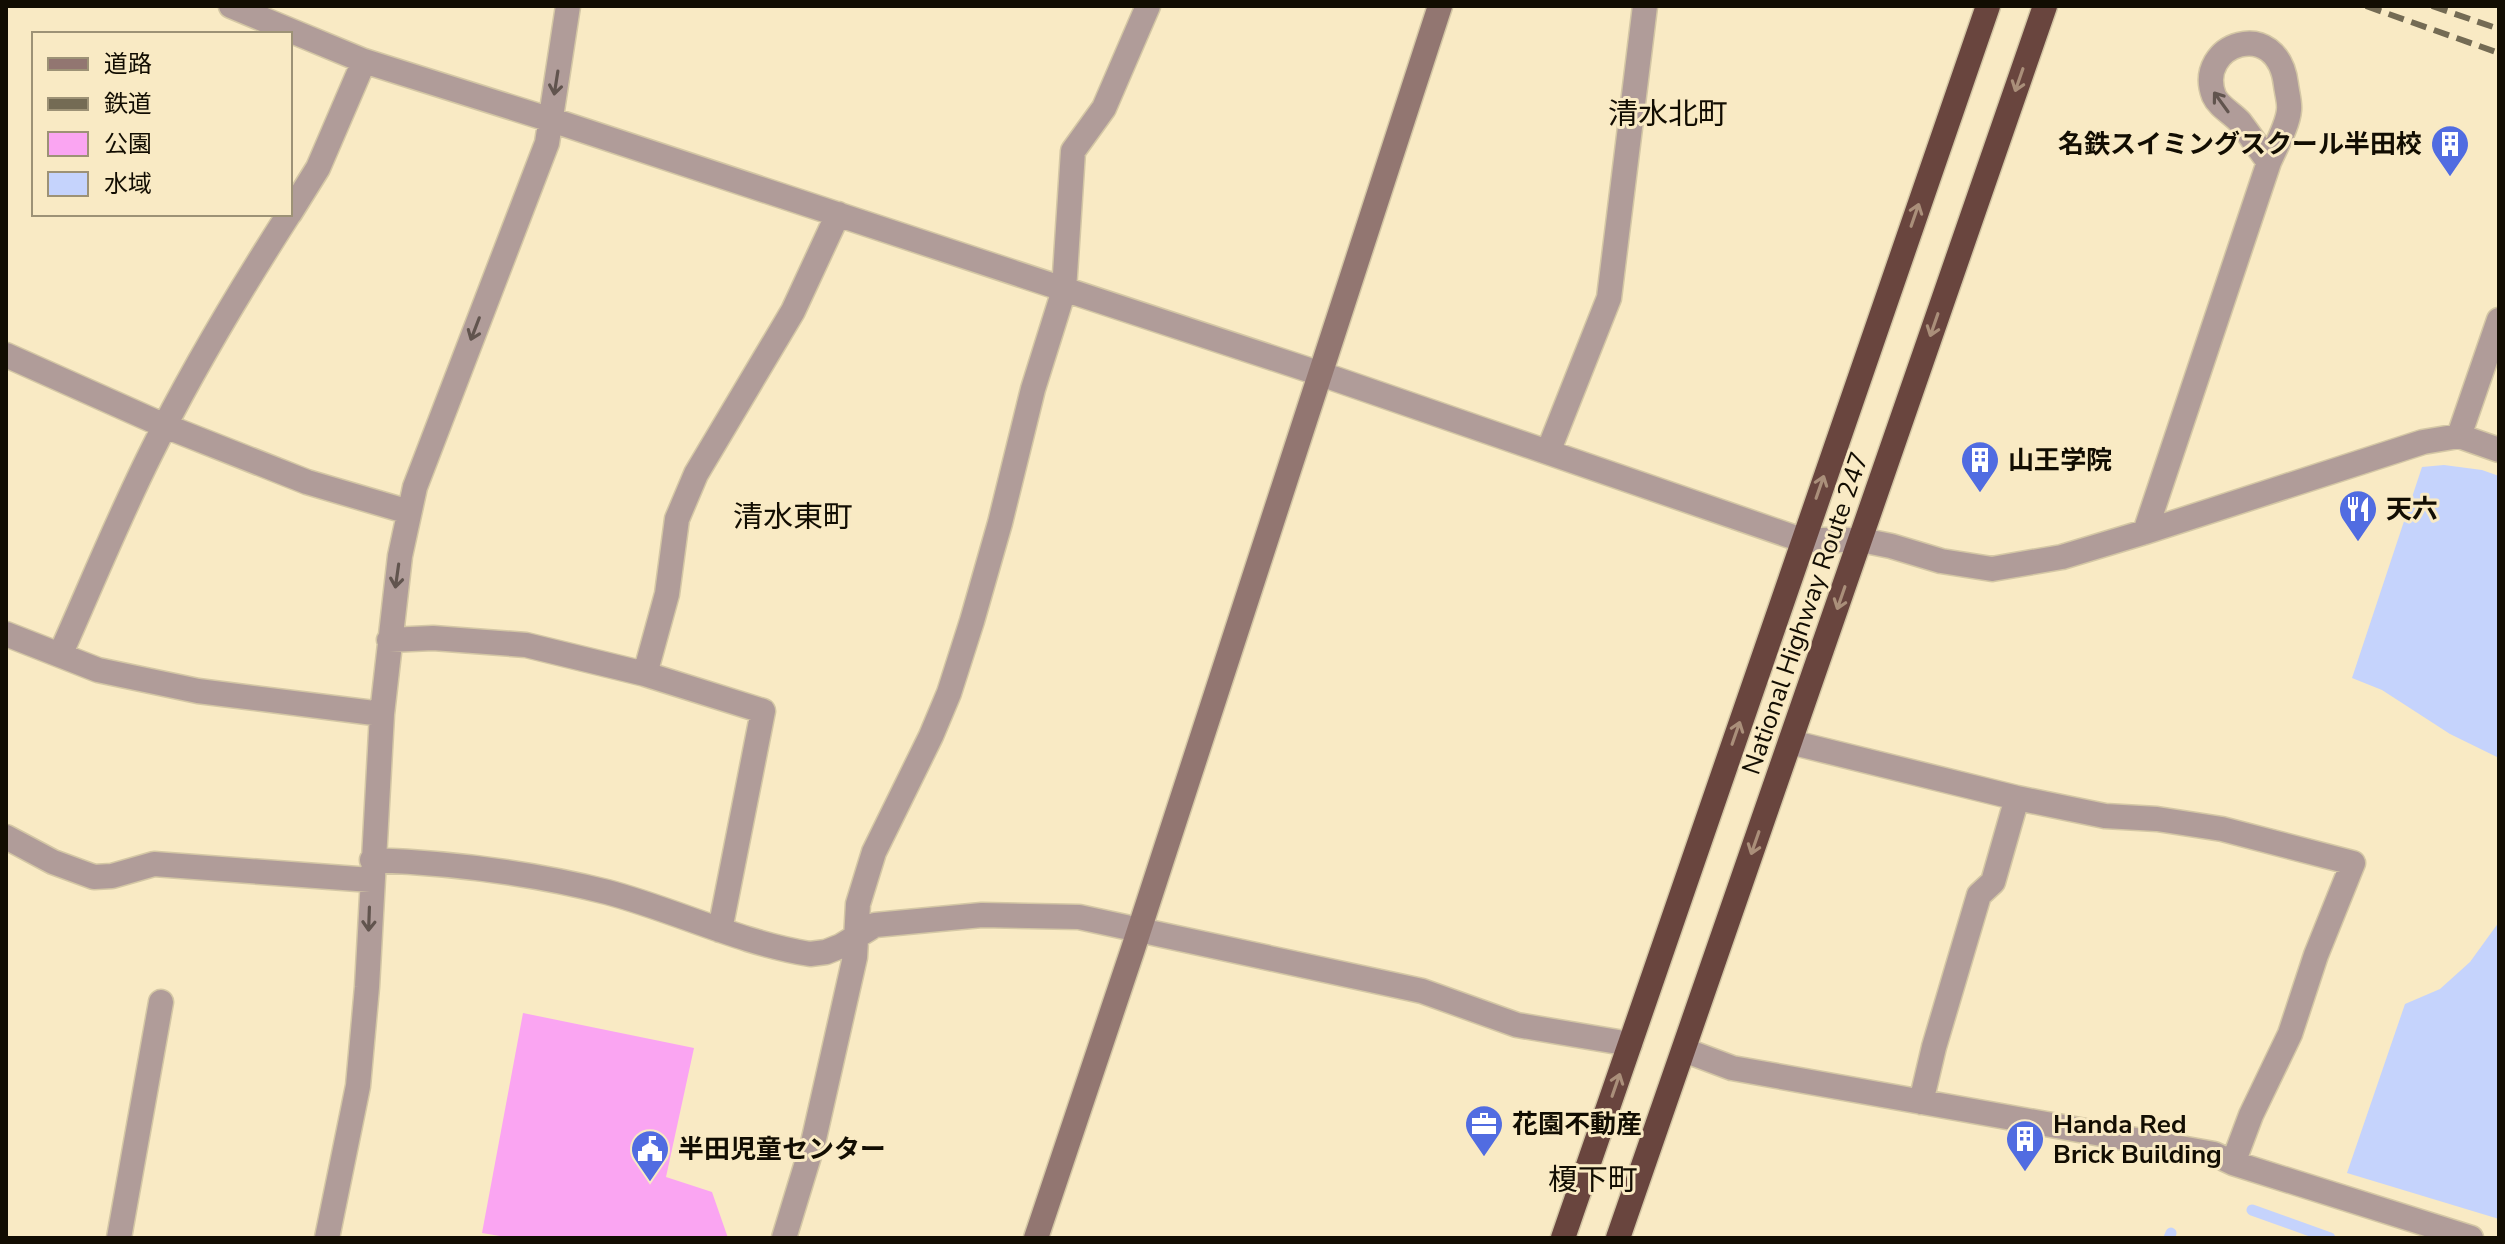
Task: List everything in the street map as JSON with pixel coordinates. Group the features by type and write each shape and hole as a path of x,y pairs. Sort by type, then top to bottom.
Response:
{"highway":[{"name":"National Highway Route 247","path":"1563,1238 1988,6"},
{"name":"National Highway Route 247","path":"1618,1238 2045,6"}],"street":[{"path":"231,6 364,61 1321,374 1802,540 1861,540 1941,561 1992,569 2062,557 2423,442 2459,436 2499,450"},
{"path":"327,1238 358,1086 367,987 371,870 382,714 400,556 415,487 547,143 568,6"},
{"path":"784,1238 813,1143 855,957 858,904 874,852 949,693 1000,523 1033,389 1064,290 1073,151 1104,108 1148,6"},
{"path":"1036,1238 1440,6"},
{"path":"1548,452 1609,298 1645,6"},
{"path":"2145,532 2289,110 2284,69 2276,55 2261,46 2246,43 2221,55 2213,68 2211,85 2215,99 2237,119 2269,162"},
{"path":"292,210 318,168 364,61"},
{"path":"645,674 667,594 677,519 696,474 793,311 838,214"},
{"path":"60,655 165,426 235,299 288,216"},
{"path":"2459,436 2499,320"},
{"path":"6,355 165,426 307,482 409,512"},
{"path":"6,634 98,670 198,691 382,714"},
{"path":"389,640 433,638 526,645 645,674 763,711 720,930"},
{"path":"1790,742 2017,798 2105,816 2157,819 2222,829 2353,863 2316,955 2290,1034 2251,1115 2233,1163"},
{"path":"1921,1102 1979,895 1993,882 2017,798"},
{"path":"6,837 53,862 94,877 112,876 154,864 371,870 444,863 527,874 609,892 720,930 810,954 826,952 875,925 982,915 1079,917 1422,991 1517,1025 1630,1044"},
{"path":"119,1238 161,1002"},
{"path":"1684,1050 1732,1068 1921,1102 1942,1103 2214,1154 2233,1163 2471,1238"}],"green space":[{"path":"523,1013 694,1048 666,1177 712,1192 728,1238 512,1238 482,1233"}],"water":[{"path":"2444,465 2482,470 2499,476 2499,758 2450,734 2382,690 2352,678 2422,467"},
{"path":"2499,922 2499,1219 2347,1173 2405,1004 2440,989 2470,962"}],"waterway":[{"path":"2252,1210 2330,1238"},
{"path":"2169,1238 2171,1233"}],"railway":[{"path":"2366,6 2499,53"},
{"path":"2432,6 2499,29"}],"place":[{"name":"名鉄スイミングスクール半田校","path":"2450,178"},
{"name":"山王学院","path":"1980,494"},
{"name":"天六","path":"2358,543"},
{"name":"花園不動産","path":"1484,1158"},
{"name":"Handa Red Brick Building","path":"2025,1173"},
{"name":"半田児童センター","path":"650,1183"}],"district":[{"name":"清水北町","path":"1668,114"},
{"name":"清水東町","path":"793,517"},
{"name":"榎下町","path":"1593,1180"}]}
